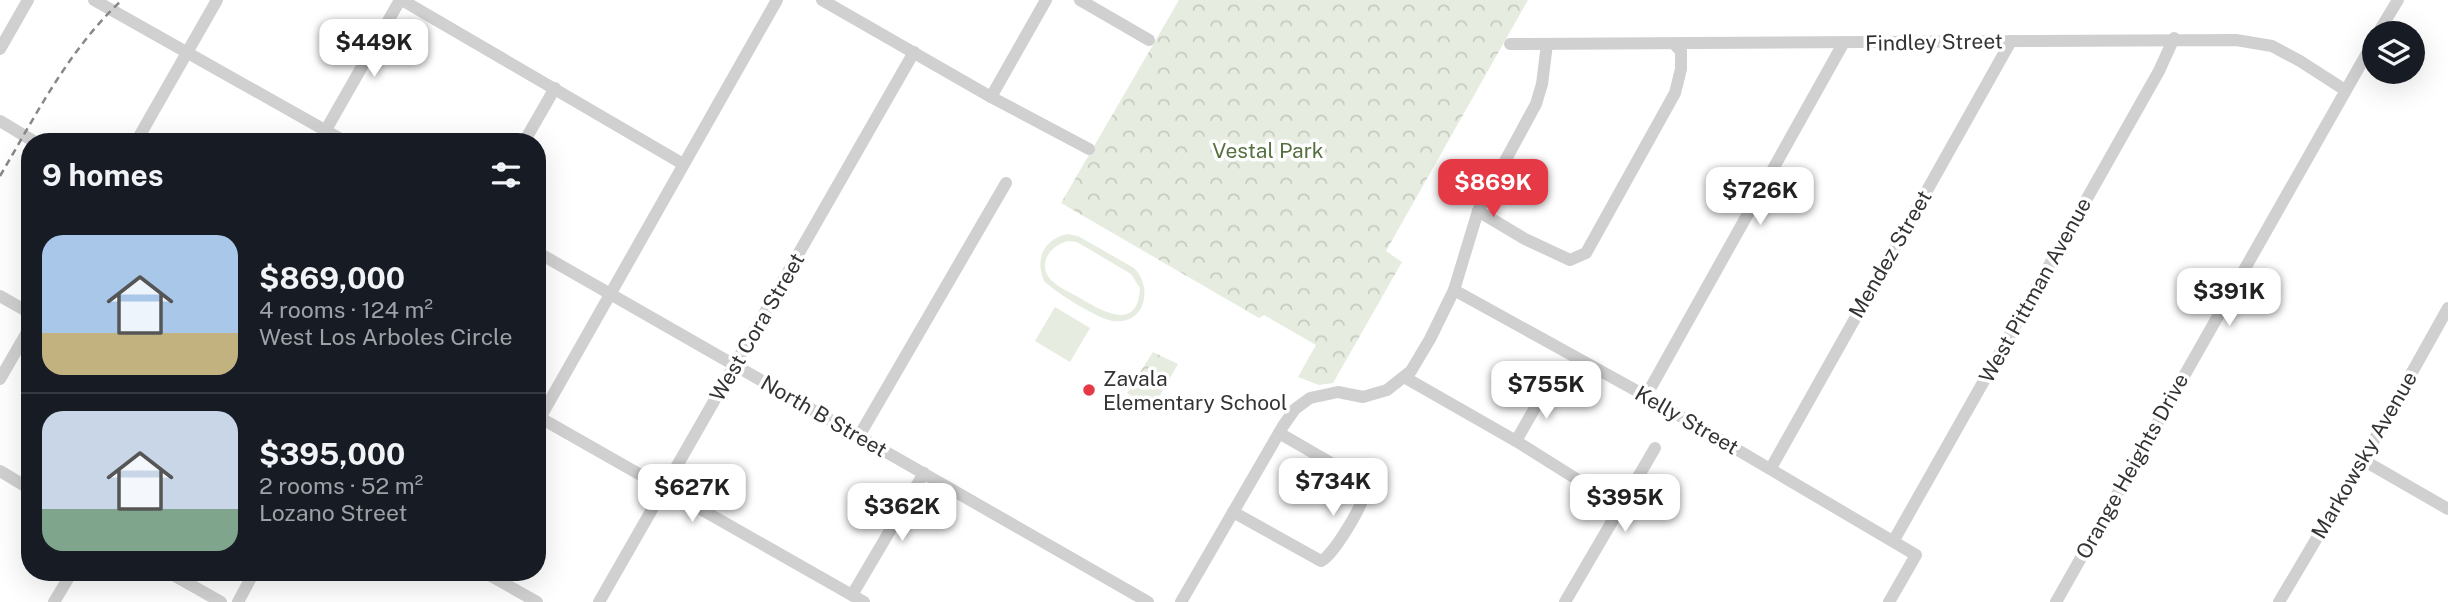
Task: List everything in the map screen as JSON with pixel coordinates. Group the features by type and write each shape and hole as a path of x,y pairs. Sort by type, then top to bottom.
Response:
{"street":[{"path":"0,49 28,0"},
{"path":"94,0 187,51 317,133"},
{"path":"141,133 217,0"},
{"path":"324,133 401,0 683,164"},
{"path":"546,405 777,0"},
{"path":"822,0 991,97 1089,149"},
{"path":"991,97 1045,0"},
{"path":"1080,0 1149,40"},
{"path":"2385,21 2398,0"},
{"name":"Findley Street","path":"1510,44 2174,38 2236,40 2272,46 2345,90"},
{"name":"West Pittman Avenue","path":"1894,540 2159,71 2174,38"},
{"name":"Mendez Street","path":"1771,468 2011,41"},
{"path":"1646,396 1844,42"},
{"path":"1181,602 1295,409 1310,398 1338,392 1363,397 1387,390 1411,371 1454,290 1478,211 1536,104 1542,84 1547,44"},
{"path":"1478,211 1525,239 1570,260 1586,253 1675,93 1681,69 1681,51 1674,44"},
{"name":"West Cora Street","path":"599,602 914,52"},
{"name":"Orange Heights Drive","path":"2056,602 2362,61"},
{"path":"529,133 555,88"},
{"path":"0,121 21,134"},
{"path":"859,436 1006,183"},
{"name":"North B Street","path":"546,257 1148,602"},
{"name":"Kelly Street","path":"1454,290 1646,396 1916,555 1888,602"},
{"path":"0,296 21,308"},
{"name":"Markowsky Avenue","path":"2279,602 2363,460 2448,307"},
{"path":"0,379 21,343"},
{"path":"1404,377 1621,507"},
{"path":"1516,442 1548,385"},
{"path":"546,421 864,602"},
{"path":"1233,512 1321,561 1327,559 1343,534 1364,497 1364,490 1357,478 1279,433"},
{"path":"1565,602 1655,448"},
{"path":"2363,460 2448,509"},
{"path":"0,471 21,484"},
{"path":"852,595 924,473"},
{"path":"54,602 67,581"},
{"path":"184,581 221,602"},
{"path":"238,602 249,581"},
{"path":"498,581 529,600"}],"green space":[{"name":"Vestal Park","path":"1179,0 1528,0 1386,251 1402,262 1333,383 1319,385 1298,377 1316,345 1264,315 1259,318 1061,203"},
{"path":"1067,234 1078,236 1134,268 1140,276 1144,294 1143,303 1133,317 1114,321 1098,316 1057,292 1044,281 1040,265 1043,252 1059,237","holes":["1077,242 1131,274 1140,288 1138,302 1133,310 1126,314 1109,313 1062,288 1047,275 1045,262 1051,251 1061,243"]},
{"path":"1055,307 1090,328 1070,362 1035,341"},
{"path":"1153,352 1178,364 1156,400 1135,398 1127,393"}],"railway":[{"path":"25,133 70,61 103,19 122,0"},
{"path":"0,176 21,139"}],"place":[{"name":"Zavala Elementary School","path":"1089,390"}]}
